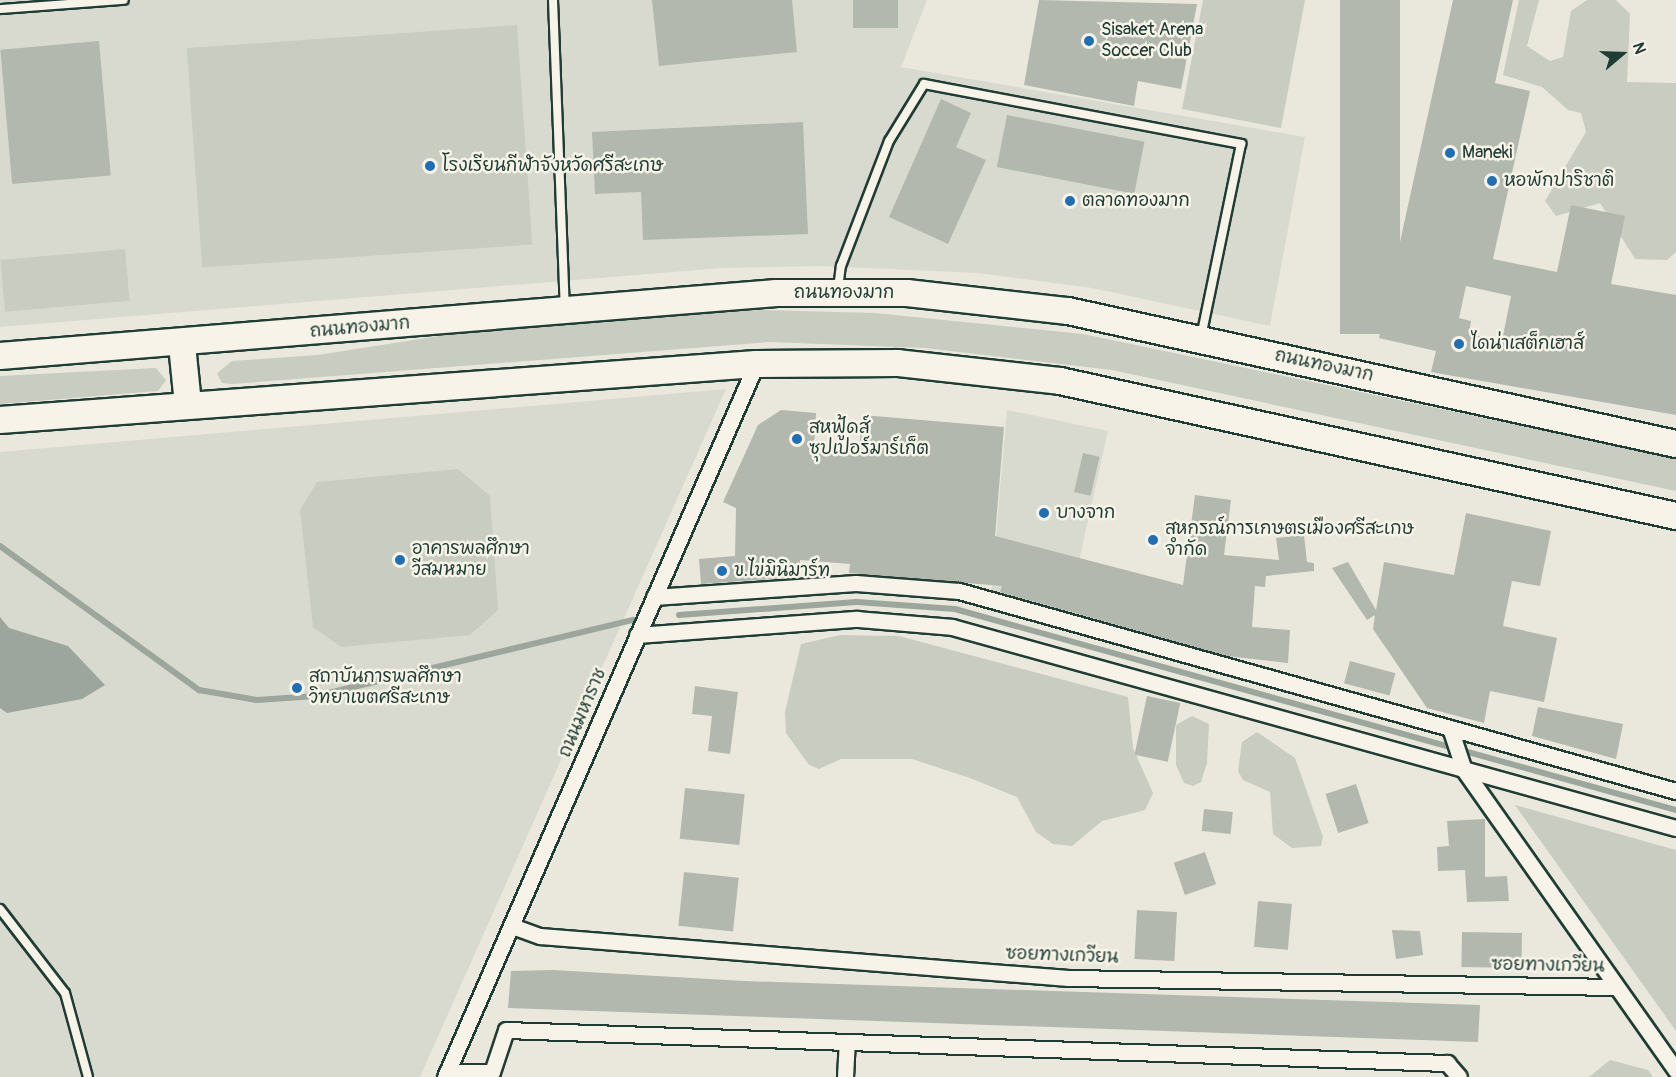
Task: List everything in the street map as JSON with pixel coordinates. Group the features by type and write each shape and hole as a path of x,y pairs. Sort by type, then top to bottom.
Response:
{"main road":[{"name":"ถนนทองมาก","path":"0,356 182,345 565,308 837,293 907,293 1068,311 1676,444"},
{"path":"182,345 188,404"},
{"path":"0,420 188,404 756,364 898,363 1060,381 1676,516"}],"street":[{"name":"ถนนมหาราช","path":"448,1075 756,364"},
{"path":"654,597 856,583 959,591 1676,790"},
{"path":"637,635 857,620 952,627 1676,828"},
{"path":"1450,728 1464,770 1614,987 1676,1071"},
{"name":"ซอยทางเกวียน","path":"512,926 540,936 1068,978 1614,987"},
{"path":"448,1075 492,1075 506,1030 1447,1063 1459,1077"},
{"path":"845,1077 847,1042"}],"lane":[{"path":"0,9 124,0"},
{"path":"553,0 565,308"},
{"path":"837,293 841,266 890,141 924,84 1241,144 1200,339"},
{"path":"0,909 65,993 88,1077"}],"shaded area":[{"name":"โรงเรียนกีฬาจังหวัดศรีสะเกษ","path":"0,0 927,0 901,67 1305,137 1270,326 1092,288 977,273 821,266 722,268 0,327"},
{"path":"1203,0 1305,0 1281,128 1182,109"},
{"path":"1519,0 1539,0 1527,46 1550,61 1563,57 1571,11 1587,0 1616,0 1630,14 1627,82 1676,83 1676,252 1667,260 1635,259 1600,203 1556,216 1545,201 1586,132 1581,113 1568,110 1542,87 1503,75"},
{"path":"517,25 532,244 202,268 187,48"},
{"path":"125,249 130,301 5,312 0,260"},
{"path":"760,310 875,313 1083,334 1676,458 1676,491 1112,370 925,348 770,342 232,384 222,383 217,373 232,361 318,355 477,330"},
{"path":"156,368 166,380 158,391 0,404 0,376"},
{"name":"สถาบันการพลศึกษา วิทยาเขตศรีสะเกษ","path":"726,389 420,1077 0,1077 0,452"},
{"name":"บางจาก","path":"1007,410 1108,431 1067,615 991,594"},
{"name":"อาคารพลศึกษา วีสมหมาย","path":"458,469 490,496 498,610 470,635 341,647 313,627 300,510 317,482"},
{"path":"0,617 9,628 68,646 105,685 82,699 7,713 0,708"},
{"path":"840,635 899,636 1128,697 1133,748 1153,793 1145,810 1102,821 1072,846 1053,844 1036,832 1017,797 970,778 912,759 841,759 819,769 809,765 786,733 785,712 801,644"},
{"path":"1192,716 1209,724 1207,763 1201,782 1193,786 1184,783 1176,765 1176,725"},
{"path":"1257,732 1295,758 1323,837 1321,846 1292,848 1273,834 1270,792 1243,780 1238,771 1242,742"},
{"path":"1515,805 1676,850 1676,1031"},
{"path":"1610,1060 1648,1070 1653,1077 1589,1077"}],"building":[{"path":"652,0 792,0 797,52 659,66"},
{"path":"853,0 898,0 898,28 853,28"},
{"name":"Sisaket Arena Soccer Club","path":"1039,0 1197,4 1181,89 1138,81 1134,106 1024,85"},
{"path":"1340,0 1400,0 1400,334 1340,334"},
{"path":"1453,0 1513,0 1495,83 1530,91 1493,259 1557,272 1571,205 1625,216 1611,284 1676,295 1676,415 1431,372 1436,351 1379,338","holes":["1466,286 1511,296 1502,341 1469,334 1471,321 1459,318"]},
{"path":"99,41 111,175 12,184 0,50"},
{"path":"941,99 971,113 956,147 986,160 948,244 889,217"},
{"path":"1007,115 1144,142 1134,194 997,167"},
{"path":"803,122 808,234 643,240 641,192 595,194 592,132"},
{"path":"781,410 816,413 814,449 859,452 862,415 1004,427 995,536 1183,585 1195,495 1231,500 1224,555 1279,560 1276,538 1304,535 1307,562 1314,563 1314,571 1266,576 1265,587 1255,586 1252,627 1290,630 1288,663 1227,656 1000,592 1002,586 849,573 850,564 800,560 800,577 701,584 699,559 735,556 736,508 723,502 758,425"},
{"path":"1083,453 1100,457 1091,496 1074,492"},
{"path":"1466,513 1551,531 1540,586 1512,581 1503,626 1557,638 1544,702 1490,691 1484,723 1427,708 1373,629 1375,615 1367,620 1332,568 1348,562 1376,610 1384,562 1454,575"},
{"path":"1350,661 1395,673 1389,695 1344,683"},
{"path":"695,686 738,692 730,754 708,751 712,716 692,714"},
{"path":"1147,696 1180,703 1168,762 1135,755"},
{"path":"1538,707 1623,724 1616,759 1532,736"},
{"path":"1356,784 1369,823 1338,833 1326,794"},
{"path":"685,788 745,794 739,845 680,839"},
{"path":"1204,809 1233,812 1231,834 1202,831"},
{"path":"1485,819 1485,877 1507,876 1509,901 1467,902 1465,870 1438,871 1437,847 1449,846 1447,821"},
{"path":"1205,852 1216,884 1185,895 1174,863"},
{"path":"684,872 739,878 733,931 678,926"},
{"path":"1258,901 1292,904 1288,950 1254,947"},
{"path":"1137,910 1177,912 1174,961 1134,959"},
{"path":"1392,930 1420,931 1423,955 1396,959"},
{"path":"1462,932 1522,933 1521,968 1461,967"},
{"path":"553,970 744,981 1480,1005 1478,1042 508,1008 511,971"}],"waterway":[{"path":"0,546 199,690 257,700 316,696 633,620"},
{"path":"679,615 857,602 955,609 1676,810"}],"place":[{"name":"Sisaket Arena Soccer Club","path":"1089,41"},
{"name":"Maneki","path":"1450,153"},
{"name":"โรงเรียนกีฬาจังหวัดศรีสะเกษ","path":"430,166"},
{"name":"หอพักปาริชาติ","path":"1492,181"},
{"name":"ตลาดทองมาก","path":"1070,201"},
{"name":"ไดน่าเสต็กเฮาส์","path":"1459,344"},
{"name":"สหฟู้ดส์ ซุปเปอร์มาร์เก็ต","path":"797,439"},
{"name":"บางจาก","path":"1044,513"},
{"name":"สหกรณ์การเกษตรเมืองศรีสะเกษ จำกัด","path":"1153,540"},
{"name":"อาคารพลศึกษา วีสมหมาย","path":"400,560"},
{"name":"ข.ไข่มินิมาร์ท","path":"722,571"},
{"name":"สถาบันการพลศึกษา วิทยาเขตศรีสะเกษ","path":"297,688"}]}
